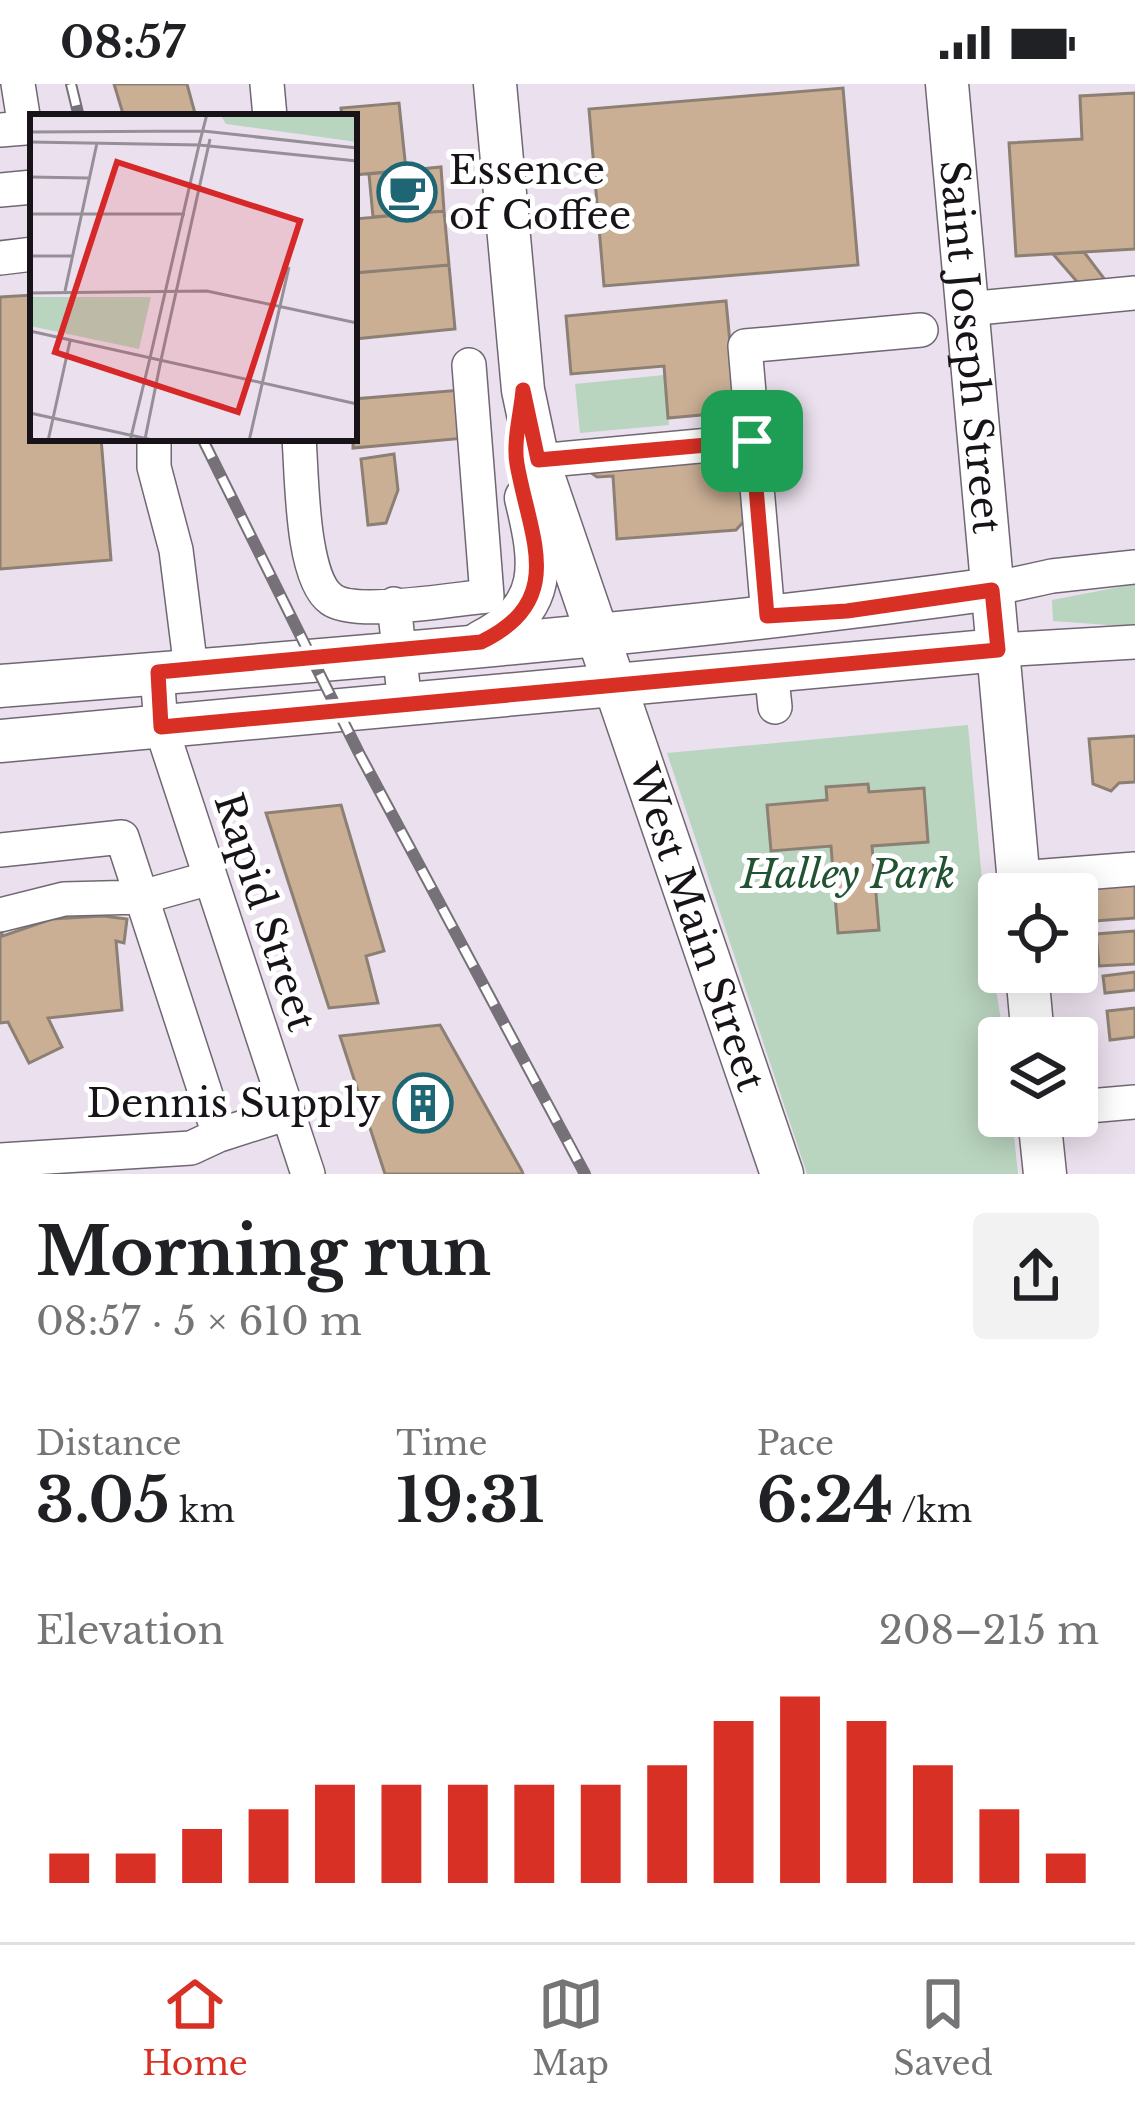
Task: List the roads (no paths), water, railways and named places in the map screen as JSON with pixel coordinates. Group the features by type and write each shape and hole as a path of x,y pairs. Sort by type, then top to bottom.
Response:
{"main road":[{"path":"481,642 514,623 533,592 536,541 516,460 523,390 495,84"},
{"name":"Saint Joseph Street","path":"947,84 1019,873"},
{"name":"West Main Street","path":"523,390 538,460 618,682 782,1174"},
{"path":"0,686 847,611 992,590"},
{"path":"0,741 618,682 773,688 998,650"},
{"path":"1042,1137 1045,1174"}],"street":[{"path":"0,130 26,128 18,84"},
{"path":"267,84 270,114"},
{"path":"0,190 30,187"},
{"path":"0,258 30,254"},
{"path":"967,309 1135,292"},
{"path":"767,616 745,346 921,330"},
{"path":"299,441 310,551 320,587 344,605 487,596 469,365"},
{"name":"Rapid Street","path":"154,441 154,467 176,550 174,671 161,727 308,1174"},
{"path":"538,460 752,441"},
{"path":"992,590 1052,576 1135,567"},
{"path":"394,604 405,704"},
{"path":"998,650 1135,642"},
{"path":"0,850 122,836 219,1135"},
{"path":"1098,874 1135,869"},
{"path":"0,915 64,899 142,897 210,878"},
{"path":"1098,1105 1135,1102"},
{"path":"0,1160 191,1148 288,1113"}],"railway":[{"path":"71,84 78,114"},
{"path":"203,441 359,753 585,1174"}],"place":[{"name":"Essence of Coffee","path":"407,192"},
{"name":"Dennis Supply","path":"423,1103"}],"park label":[{"name":"Halley Park","path":"848,874"}]}
